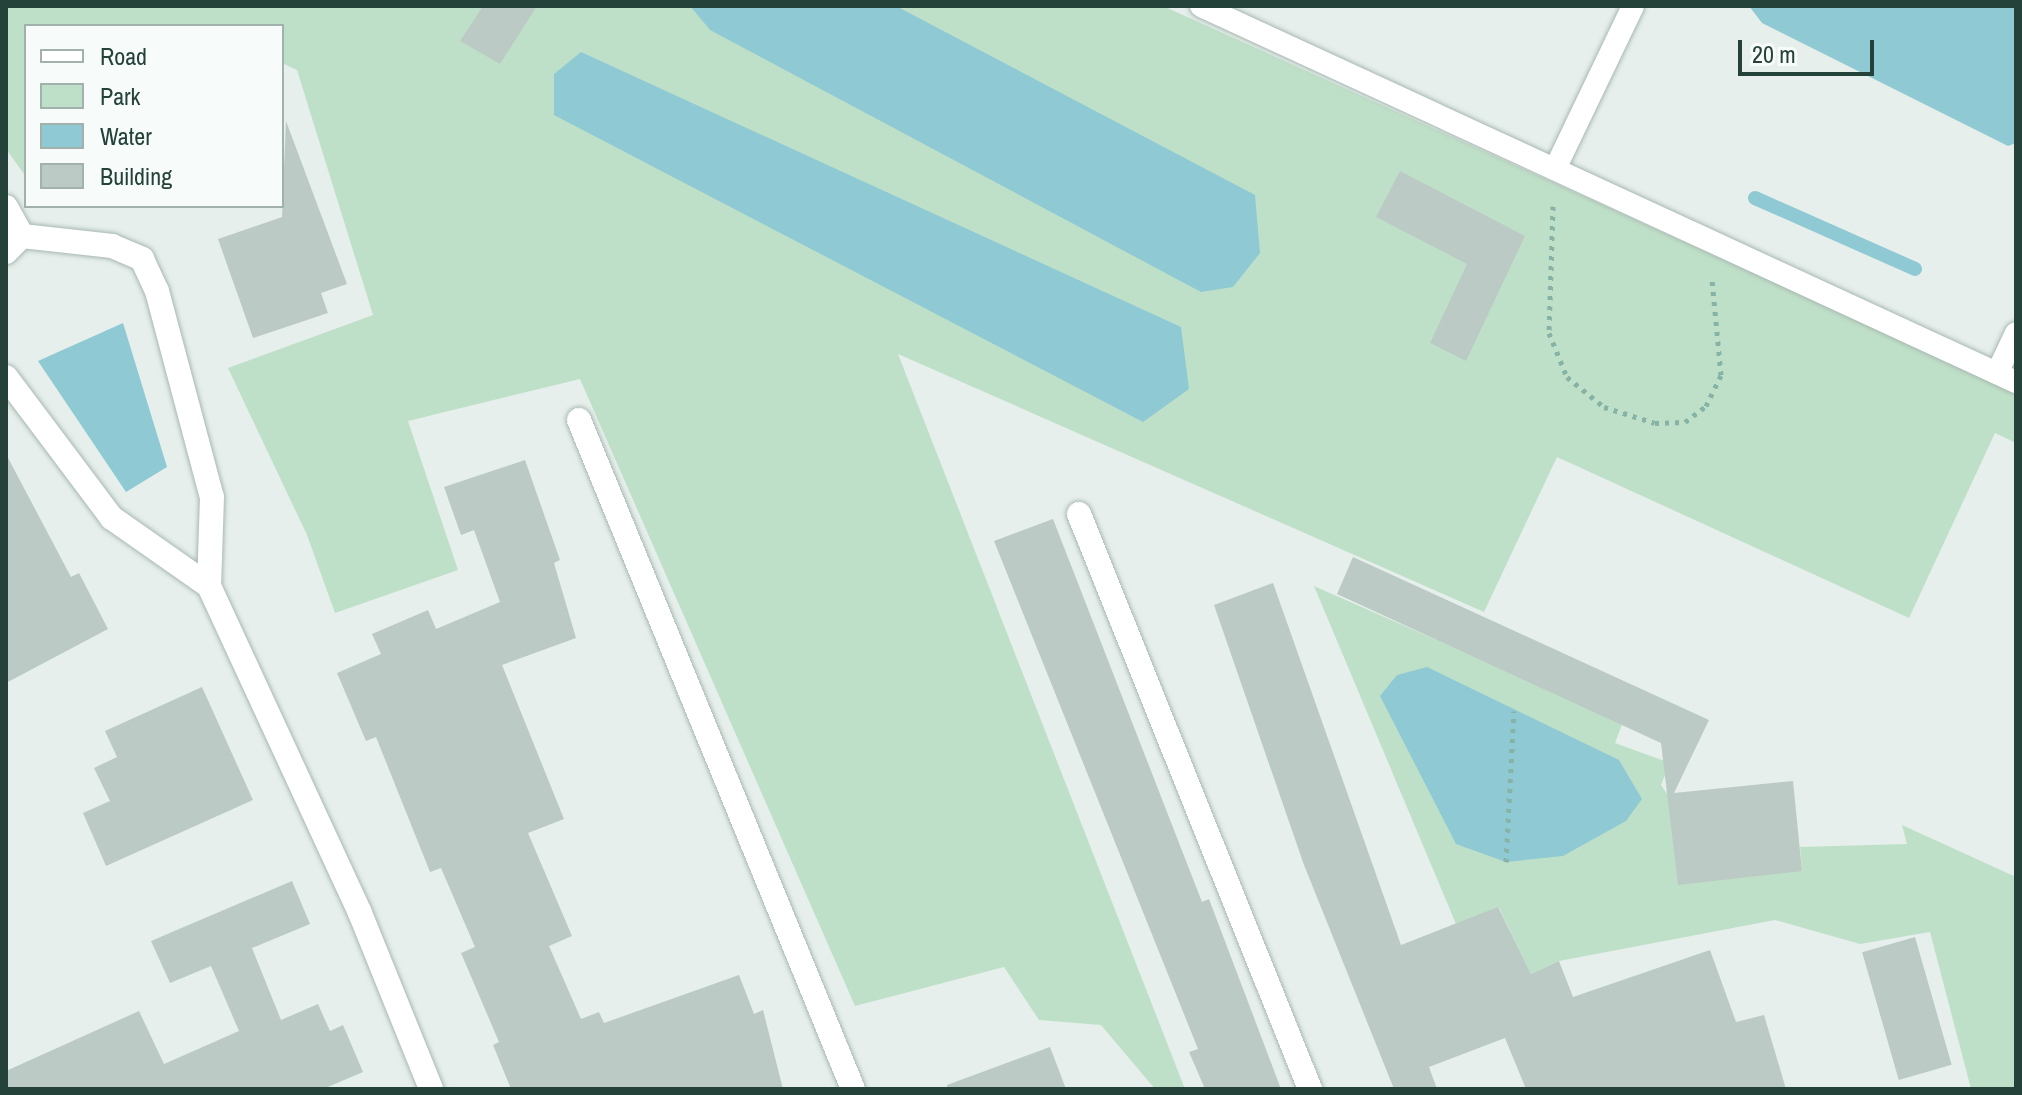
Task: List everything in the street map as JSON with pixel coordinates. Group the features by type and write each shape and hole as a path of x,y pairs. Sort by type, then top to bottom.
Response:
{"street":[{"path":"6,207 14,244 112,246 142,259 157,291 212,497 209,586 360,913 431,1089"},
{"path":"6,377 112,518 209,586"},
{"path":"579,420 853,1089"},
{"path":"1079,514 1310,1089"}],"lane":[{"path":"1201,6 2006,377 2016,333"},
{"path":"1555,169 1633,6"}],"path":[{"path":"1555,169 1549,333 1567,377 1604,407 1655,423 1685,422 1706,406 1721,375 1709,241"},
{"path":"1506,862 1514,711"}],"green space":[{"path":"6,6 1163,6 2016,392 2016,443 1995,433 1909,618 1557,457 1484,612 898,354 1185,1089 1155,1089 1101,1025 1039,1020 1004,967 855,1006 580,379 408,421 458,570 335,613 307,535 228,368 373,315 297,70 284,64 284,24 24,24 24,174 6,149"},
{"path":"1314,586 1623,722 1615,743 1670,763 1661,785 1667,794 1802,871 1800,847 1907,844 1902,825 2016,877 2016,1089 1971,1089 1930,932 1860,944 1775,920 1559,961 1531,974 1499,908 1456,924"}],"water":[{"path":"690,6 896,6 1255,195 1260,253 1233,287 1201,292 710,30"},
{"path":"1749,6 2016,6 2016,143 2008,146 1762,23"},
{"path":"581,52 1181,327 1189,389 1143,422 554,115 554,74"},
{"path":"123,323 167,467 126,492 38,361"},
{"path":"1427,667 1619,760 1642,799 1626,821 1563,856 1506,862 1456,844 1380,696 1397,675"}],"building":[{"path":"483,6 537,6 500,64 460,41"},
{"path":"286,121 347,284 321,293 328,313 253,338 218,239 282,217"},
{"path":"1400,171 1525,236 1466,361 1430,343 1467,264 1376,217"},
{"path":"6,454 71,577 79,573 108,629 6,683"},
{"path":"525,460 560,560 554,563 576,638 502,665 564,819 528,833 572,936 549,946 581,1019 599,1012 604,1023 739,975 754,1014 763,1010 783,1089 511,1089 493,1045 499,1042 461,953 475,947 441,868 430,872 376,737 366,741 337,673 381,654 372,634 428,610 436,629 500,602 474,530 461,535 444,487"},
{"path":"1053,519 1202,902 1209,899 1281,1089 1205,1089 1189,1052 1198,1049 994,541"},
{"path":"1353,557 1709,720 1674,793 1793,781 1802,871 1678,885 1661,743 1337,594"},
{"path":"1273,583 1401,945 1498,907 1531,974 1559,961 1573,997 1710,950 1736,1022 1764,1015 1786,1089 1526,1089 1505,1038 1429,1067 1437,1089 1394,1089 1304,865 1214,605"},
{"path":"202,687 253,800 106,866 83,813 110,801 94,768 117,757 105,731"},
{"path":"292,881 310,924 252,948 281,1020 318,1004 330,1031 343,1025 363,1072 323,1089 6,1089 6,1071 139,1011 164,1064 239,1031 211,966 170,983 151,941"},
{"path":"1915,937 1952,1065 1899,1080 1862,952"},
{"path":"1050,1047 1066,1089 947,1089 947,1085"}],"waterway":[{"path":"1755,198 1915,269"}]}
